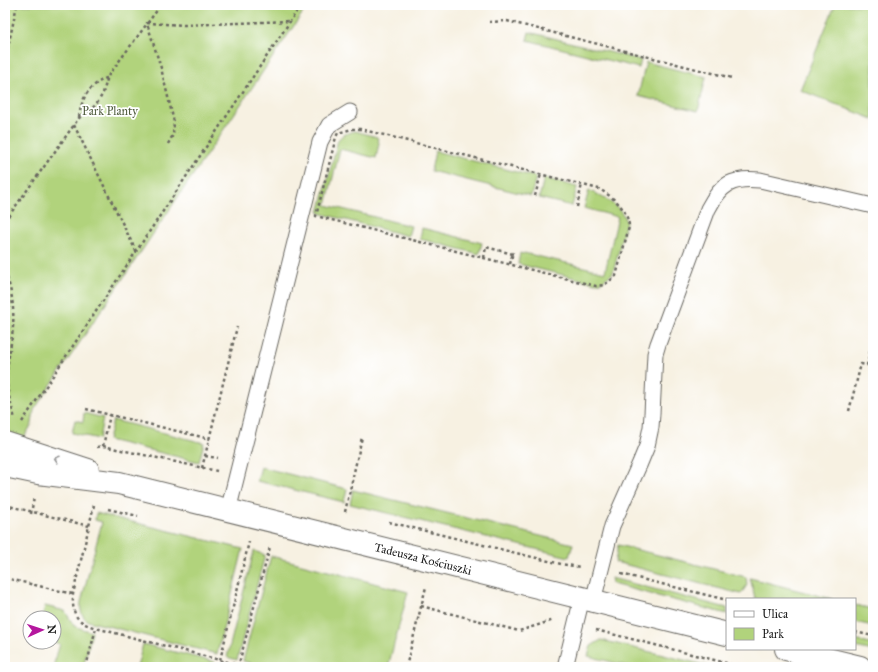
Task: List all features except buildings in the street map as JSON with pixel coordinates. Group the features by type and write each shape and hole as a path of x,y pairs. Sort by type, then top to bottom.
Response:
{"street":[{"name":"Tadeusza Kościuszki","path":"5,443 81,467 119,483"},
{"name":"Tadeusza Kościuszki","path":"5,466 38,473 119,483 726,634"},
{"path":"790,650 860,667"}],"lane":[{"path":"228,511 320,142 329,125 350,112"},
{"path":"565,667 588,600 601,569 612,526 647,446 651,428 655,354 713,198 721,189 731,183 740,179 750,179 873,206"}],"path":[{"path":"5,61 17,5"},
{"path":"5,221 79,118 91,110 98,102 103,93 108,76 146,23 161,5"},
{"path":"22,423 301,5"},
{"path":"146,23 184,25 290,21"},
{"path":"489,22 507,21 732,78"},
{"path":"146,23 161,68 172,111 174,122 173,135 168,144"},
{"path":"79,118 80,106 91,87 98,81 108,76"},
{"path":"74,125 136,251"},
{"path":"360,129 582,184 607,193 617,202 626,214 629,227 616,276 604,285 596,286 316,216 338,133 360,129"},
{"path":"535,196 541,174"},
{"path":"577,207 582,184"},
{"path":"484,258 486,247 513,253 510,264"},
{"path":"5,272 11,292 14,319 8,358 7,382 10,402 16,423"},
{"path":"202,468 237,327"},
{"path":"849,411 861,364 867,365 873,338"},
{"path":"86,409 210,439"},
{"path":"103,446 110,415"},
{"path":"352,513 345,512 362,437"},
{"path":"92,448 103,446 237,476"},
{"path":"31,513 33,504"},
{"path":"5,505 31,513 89,526"},
{"path":"94,505 73,594 72,604 74,614 79,621 85,625 247,667"},
{"path":"382,521 561,564 601,569 726,600"},
{"path":"220,660 250,542"},
{"path":"239,666 270,547"},
{"path":"5,578 73,594"},
{"path":"406,667 421,606"},
{"path":"86,667 96,628"},
{"path":"856,632 873,636"}],"green space":[{"name":"Park Planty","path":"6,5 308,5 34,410 32,424 23,439 5,435"},
{"path":"835,5 873,5 873,119 800,90"},
{"path":"529,32 641,60 639,68 527,40"},
{"path":"646,62 706,77 698,111 638,96"},
{"path":"355,131 377,137 379,143 376,158 340,149 326,205 411,226 408,236 319,213 338,140 344,135"},
{"path":"435,151 536,177 531,196 431,171"},
{"path":"544,178 577,187 572,206 539,198"},
{"path":"589,190 616,206 624,216 626,222 613,273 601,282 596,283 518,264 520,253 524,253 605,272 618,217 584,208"},
{"path":"422,228 482,243 479,254 420,239"},
{"path":"84,413 103,418 99,439 72,433 75,420 83,422"},
{"path":"113,420 204,443 199,462 108,440"},
{"path":"261,467 347,489 344,502 257,481"},
{"path":"353,490 573,544 569,557 350,504"},
{"path":"96,513 243,549 217,654 88,621 82,615 81,602 102,522 95,520"},
{"path":"618,545 746,577 747,585 741,594 615,562"},
{"path":"254,551 265,555 237,660 227,657"},
{"path":"271,556 408,592 388,667 265,667 243,661"},
{"path":"611,578 726,608 726,614 616,585 612,583"},
{"path":"750,578 828,598 755,598"},
{"path":"856,605 873,609 873,626 856,622"},
{"path":"45,606 61,610 44,610"},
{"path":"62,610 65,611 74,626 92,632 83,667 53,667 58,650 62,650"},
{"path":"601,640 713,667 632,667 588,656 591,646"},
{"path":"856,640 873,645 873,651 856,647"},
{"path":"143,644 215,662 214,667 137,667"}]}
